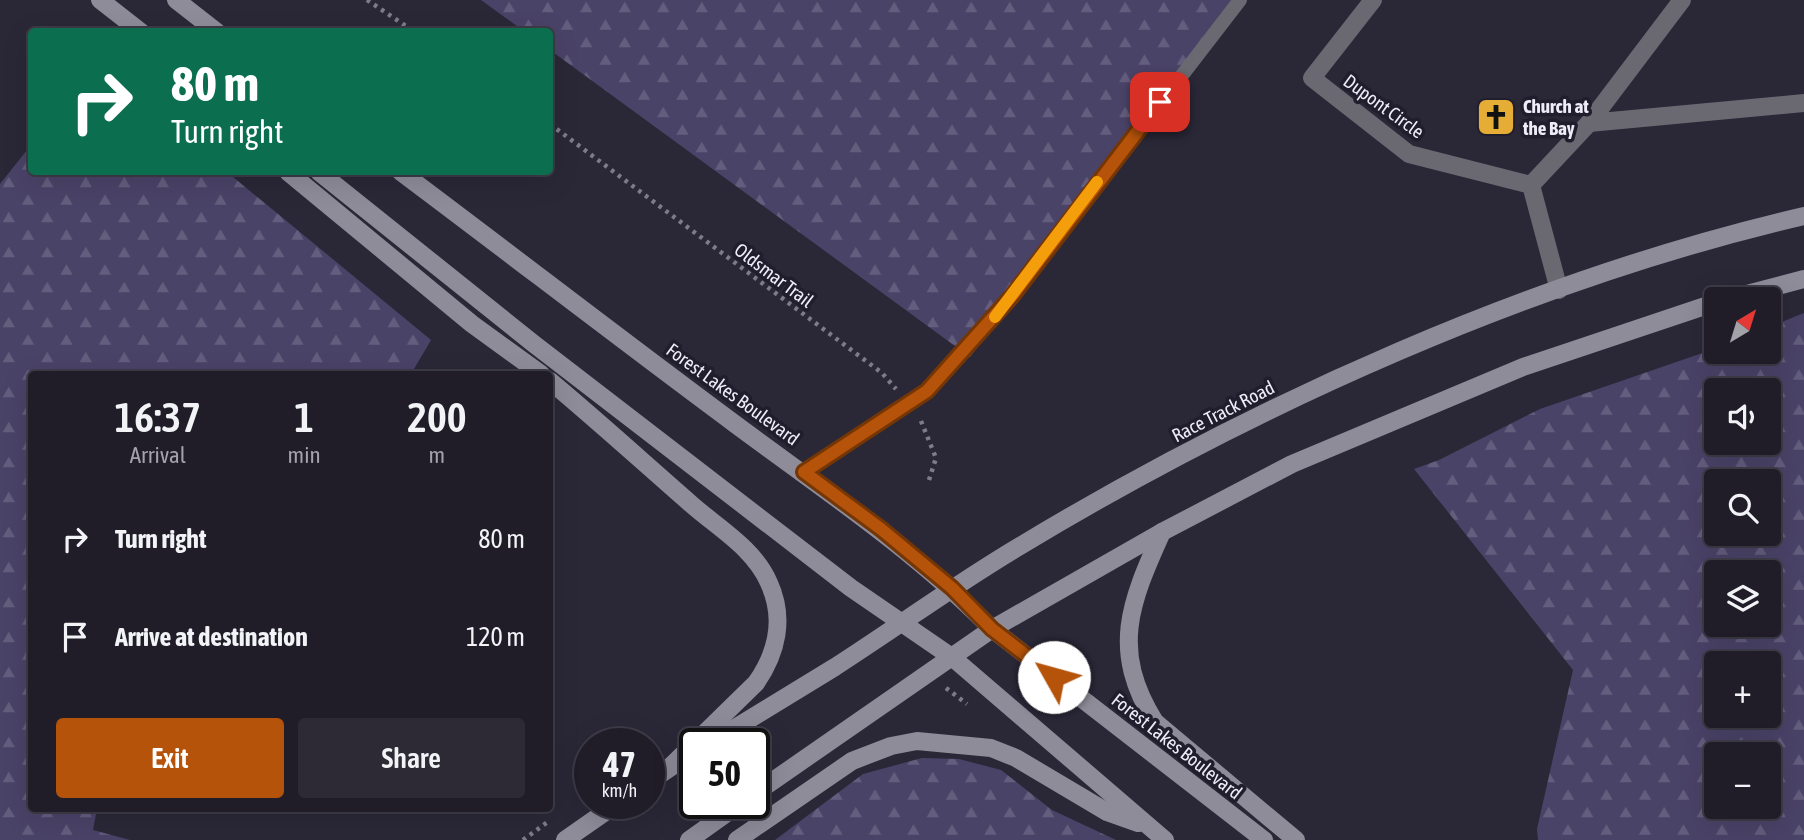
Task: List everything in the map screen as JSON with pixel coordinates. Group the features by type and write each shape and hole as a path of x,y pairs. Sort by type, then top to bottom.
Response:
{"main road":[{"path":"100,0 136,28"},
{"path":"176,0 212,28"},
{"path":"292,175 472,324 537,371"},
{"path":"323,175 534,344 851,588 953,658 1166,840"},
{"name":"Forest Lakes Boulevard","path":"405,175 738,426 881,529 952,588 992,629 1264,840"},
{"name":"Race Track Road","path":"734,728 952,588 1134,480 1297,397 1559,290 1665,255 1804,216"},
{"path":"1774,287 1804,279"},
{"path":"770,782 992,629 1162,532 1292,464 1446,397 1597,341 1704,306"},
{"path":"553,384 743,547 769,583 776,603 778,637 766,668 755,683 669,768"},
{"path":"1162,532 1133,600 1128,622 1129,651 1146,707 1156,722 1296,840"},
{"path":"737,840 852,761 891,746 918,741 990,748 1016,758 1107,812 1146,825"},
{"path":"665,771 679,762"},
{"path":"565,840 595,819"},
{"path":"689,840 719,819"}],"street":[{"name":"Dupont Circle","path":"1373,0 1312,78 1409,154 1531,185"},
{"path":"1559,290 1531,185 1589,123 1682,0"},
{"path":"1589,123 1804,103"}],"lane":[{"path":"804,472 927,391 1012,296 1050,243 1240,0"}],"path":[{"path":"368,0 409,28"},
{"name":"Oldsmar Trail","path":"553,126 882,373 919,418 936,458 929,480"}],"green space":[{"path":"481,0 1241,0 970,357 553,52 553,28 520,28"},
{"path":"28,149 28,175 231,175 431,340 413,371 28,371 28,812 96,812 93,830 130,840 0,840 0,184"},
{"path":"1804,313 1804,840 1538,840 1537,829 1573,670 1414,469 1439,460 1540,409 1704,352 1704,364 1782,364 1782,322"},
{"path":"922,758 959,759 1001,770 1052,810 1116,840 775,840 863,774"}],"slow traffic":[{"path":"995,317 1097,182"}],"place":[{"name":"Church at the Bay","path":"1496,117"}],"route":[{"path":"1054,677 992,629 952,588 881,529 804,472 927,391 1012,296 1160,102"}]}
